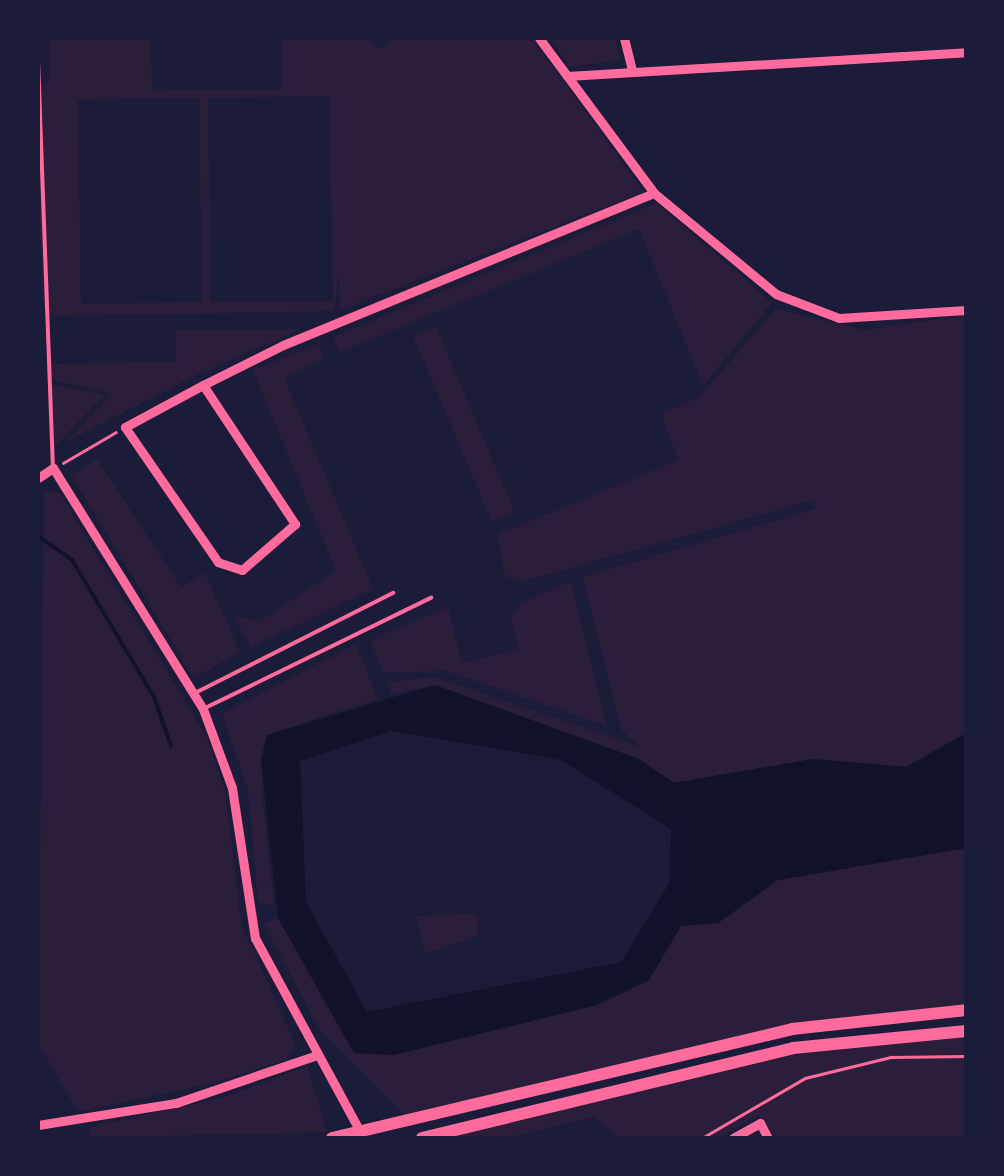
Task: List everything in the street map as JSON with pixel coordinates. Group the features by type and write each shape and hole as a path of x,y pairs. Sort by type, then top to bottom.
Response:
{"main road":[{"path":"332,1138 792,1028 966,1010"},
{"path":"422,1138 793,1048 966,1031"}],"street":[{"path":"539,38 654,193 734,266 798,306 867,320 966,310"},
{"path":"624,38 632,71"},
{"path":"567,76 966,52"},
{"path":"203,385 295,524 242,570 218,562 125,427 203,385 654,193"},
{"path":"38,478 53,468 203,709 232,788 255,938 314,1056 361,1132"},
{"path":"38,1125 161,1107 314,1056"},
{"path":"733,1138 760,1124 768,1138"}],"lane":[{"path":"38,60 53,468"},
{"path":"194,693 394,593"},
{"path":"203,709 432,598"}],"path":[{"path":"53,468 125,427"},
{"path":"702,1138 806,1078 891,1057 966,1056"}],"shaded area":[{"path":"50,38 151,38 152,91 282,89 282,38 368,38 378,49 395,38 532,38 644,192 340,310 339,274 334,311 56,316 44,310 38,189 38,84 49,82","holes":["329,96 333,301 211,302 208,98","199,98 202,302 81,304 78,100"]},
{"path":"550,38 615,38 621,60 570,67"},
{"path":"657,203 772,303 703,386 639,229 340,352 333,337"},
{"path":"776,309 864,330 966,315 964,736 906,767 812,759 674,783 639,759 435,685 391,694 387,682 434,677 641,747 622,731 582,577 815,509 814,500 520,582 505,576 497,535 678,460 661,414 699,397"},
{"path":"436,326 515,513 492,522 413,336"},
{"path":"302,329 196,375 63,444 113,394 49,379 48,332 53,364 176,362 176,330"},
{"path":"318,344 324,359 284,377 373,589 251,647 234,617 260,621 336,571 253,370"},
{"path":"50,384 105,395 51,450"},
{"path":"97,459 181,587 205,573 240,652 194,678 71,475"},
{"path":"44,490 60,493 207,738 226,795 241,924 296,1045 285,1060 213,1083 78,1112 38,1044"},
{"path":"571,581 607,726 446,671 384,673 370,640 448,607 462,663 518,649 511,618 520,604"},
{"path":"356,644 378,699 267,735 262,791 274,906 258,902 248,790 222,714"},
{"path":"435,685 639,759 674,783 813,759 906,767 966,733 966,848 778,880 718,923 681,926 649,980 597,1005 394,1055 354,1053 278,918 261,760 267,735","holes":["392,731 561,760 671,829 669,884 621,962 367,1012 306,902 300,761"]},
{"path":"966,848 966,1007 801,1022 406,1116 320,1030 263,923 278,918 354,1053 597,1005 649,980 680,926 718,923 778,880"},
{"path":"477,914 477,936 426,954 416,916"},
{"path":"966,1036 966,1138 774,1138 758,1115 718,1138 620,1138 593,1117 506,1138 446,1138 819,1049"},
{"path":"307,1066 327,1132 72,1138 90,1137 91,1127 222,1098"}],"waterway":[{"path":"38,536 72,560 154,697 171,746"}]}
